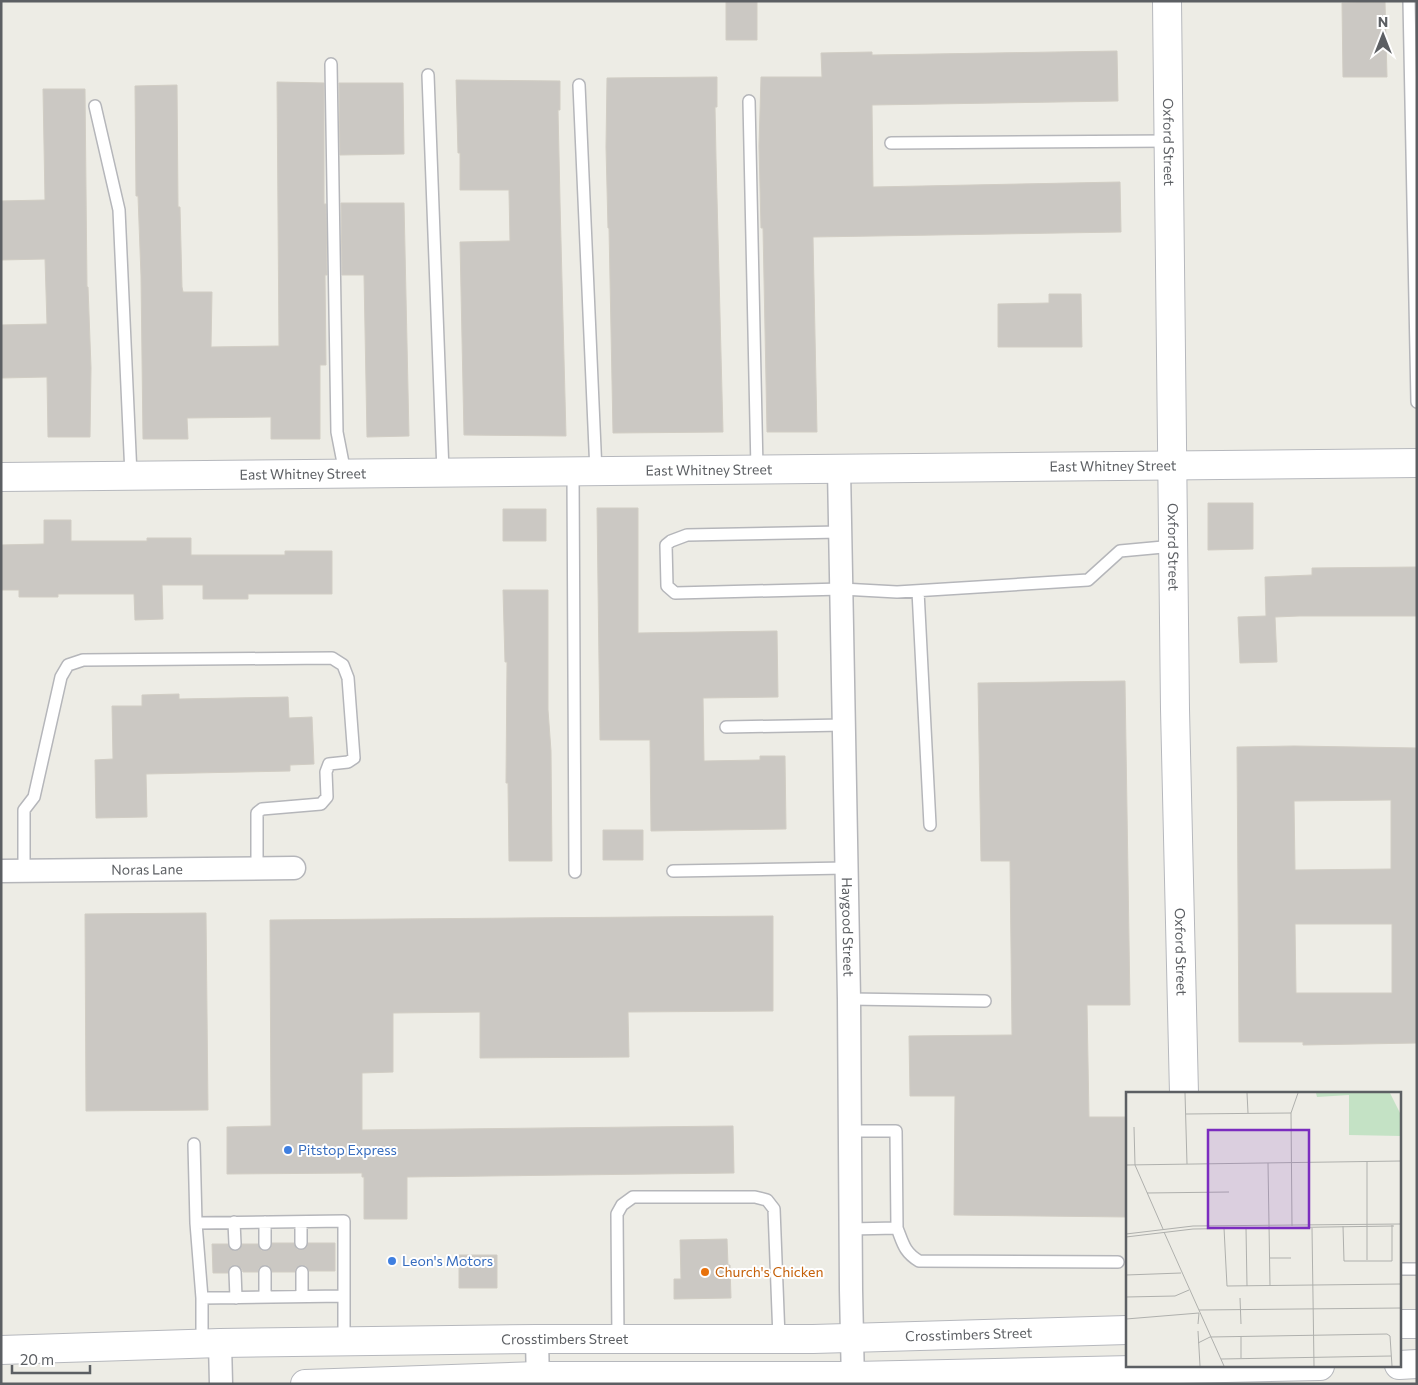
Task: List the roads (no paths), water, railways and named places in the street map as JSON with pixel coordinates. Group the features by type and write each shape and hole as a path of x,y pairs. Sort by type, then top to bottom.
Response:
{"street":[{"name":"Oxford Street","path":"1167,1 1175,719 1184,1092"},
{"name":"East Whitney Street","path":"1,477 1417,463"},
{"name":"Haygood Street","path":"839,469 849,999 853,1380"},
{"name":"Noras Lane","path":"1,871 294,868"},
{"path":"1400,1324 1417,1324"},
{"name":"Crosstimbers Street","path":"1,1350 211,1343 852,1338 1126,1330"},
{"path":"537,1340 538,1380"},
{"path":"211,1343 221,1384"},
{"path":"1400,1365 1417,1364"},
{"path":"305,1384 538,1380 853,1380 1186,1368"}],"lane":[{"path":"1409,1 1417,402"},
{"path":"331,64 337,432 346,473"},
{"path":"428,75 443,472"},
{"path":"575,872 584,472 580,85"},
{"path":"749,101 757,469"},
{"path":"95,106 119,210 131,476"},
{"path":"892,144 1169,141"},
{"path":"840,532 687,535 666,545 667,586 675,593 842,589 897,592 1088,580 1120,551 1174,546"},
{"path":"918,591 930,825"},
{"path":"24,871 24,810 34,797 60,677 68,665 83,660 332,658 343,665 348,678 354,758 348,762 329,764 326,772 327,797 322,804 262,809 257,813 257,868"},
{"path":"726,727 844,725"},
{"path":"673,871 846,868"},
{"path":"849,999 985,1001"},
{"path":"850,1131 896,1131 898,1228 909,1255 919,1261 1118,1262"},
{"path":"194,1144 196,1223 202,1298 211,1343"},
{"path":"618,1339 617,1214 622,1205 633,1197 755,1197 767,1200 774,1209 779,1338"},
{"path":"196,1223 344,1221 344,1342"},
{"path":"234,1222 235,1244"},
{"path":"265,1222 265,1244"},
{"path":"301,1222 301,1243"},
{"path":"850,1229 898,1228"},
{"path":"1400,1269 1417,1269"},
{"path":"235,1272 236,1298"},
{"path":"265,1272 265,1297"},
{"path":"302,1272 302,1296"},
{"path":"202,1298 344,1296"}],"place":[{"name":"Pitstop Express","path":"288,1150"},
{"name":"Leon's Motors","path":"392,1261"},
{"name":"Church's Chicken","path":"705,1272"}]}
